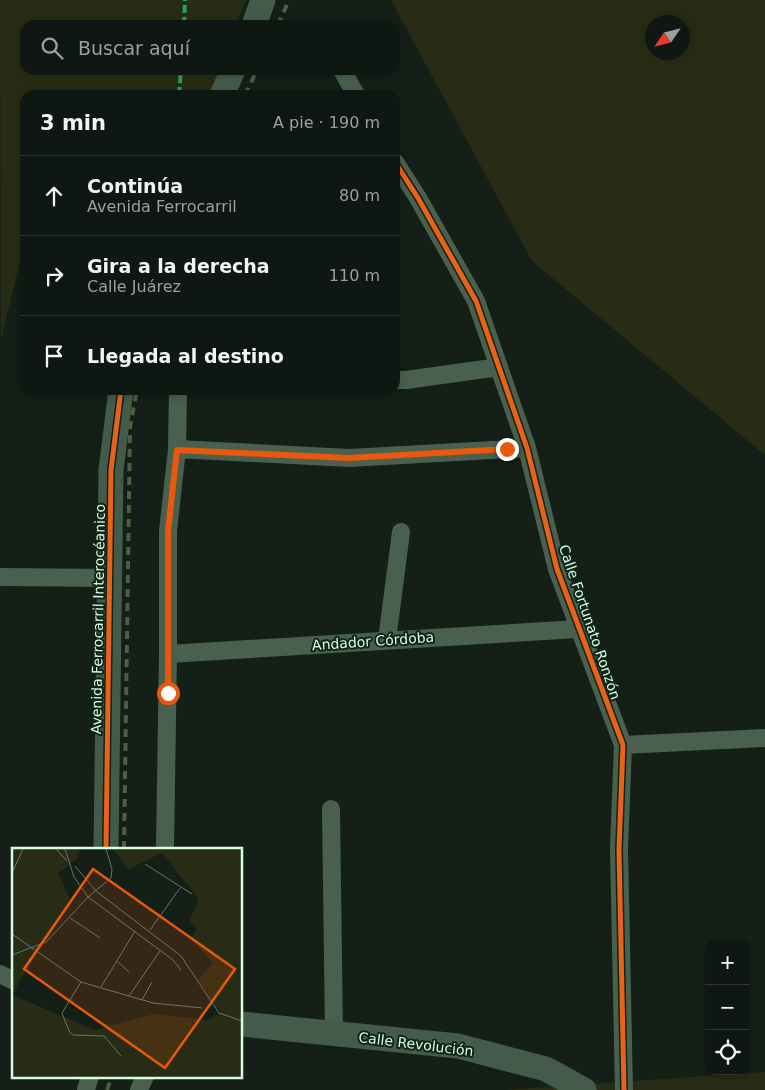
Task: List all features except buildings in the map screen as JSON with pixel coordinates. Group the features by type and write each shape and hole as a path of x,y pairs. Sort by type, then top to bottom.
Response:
{"street":[{"path":"256,20 263,0"},
{"path":"224,90 232,75"},
{"path":"345,75 353,90"},
{"name":"Calle Fortunato Ronzón","path":"400,170 476,301 527,448 557,569 623,746 619,849 624,1090"},
{"path":"400,380 499,367"},
{"name":"Avenida Ferrocarril Interocéanico","path":"106,848 112,470 120,395"},
{"path":"165,848 168,531 177,450 178,395"},
{"path":"177,450 349,458 527,448"},
{"path":"387,640 400,532"},
{"path":"0,576 111,578"},
{"name":"Andador Córdoba","path":"168,654 578,629"},
{"path":"623,746 765,738"},
{"path":"332,809 334,1034"},
{"path":"0,974 12,980"},
{"name":"Calle Revolución","path":"242,1024 458,1046 546,1069 584,1090"},
{"path":"139,1090 144,1078"}],"green space":[{"path":"0,0 246,0 238,20 20,20 20,75 217,75 211,90 20,90 20,261 1,339"},
{"path":"391,0 765,0 765,455 532,261"},
{"path":"765,1072 765,1090 506,1090 722,1075 750,1075 750,1073"}],"railway":[{"path":"280,20 289,0"},
{"path":"247,90 255,75"},
{"path":"124,848 130,427 136,395"},
{"path":"107,1090 111,1078"}],"marked path":[{"path":"184,20 185,0"},
{"path":"179,90 181,75"}],"cycle path":[{"path":"400,170 476,301 527,448 557,569 623,745 619,849 624,1090"},
{"path":"106,848 111,470 120,395"}],"route":[{"path":"168,693 168,531 177,450 349,458 507,449"}]}
